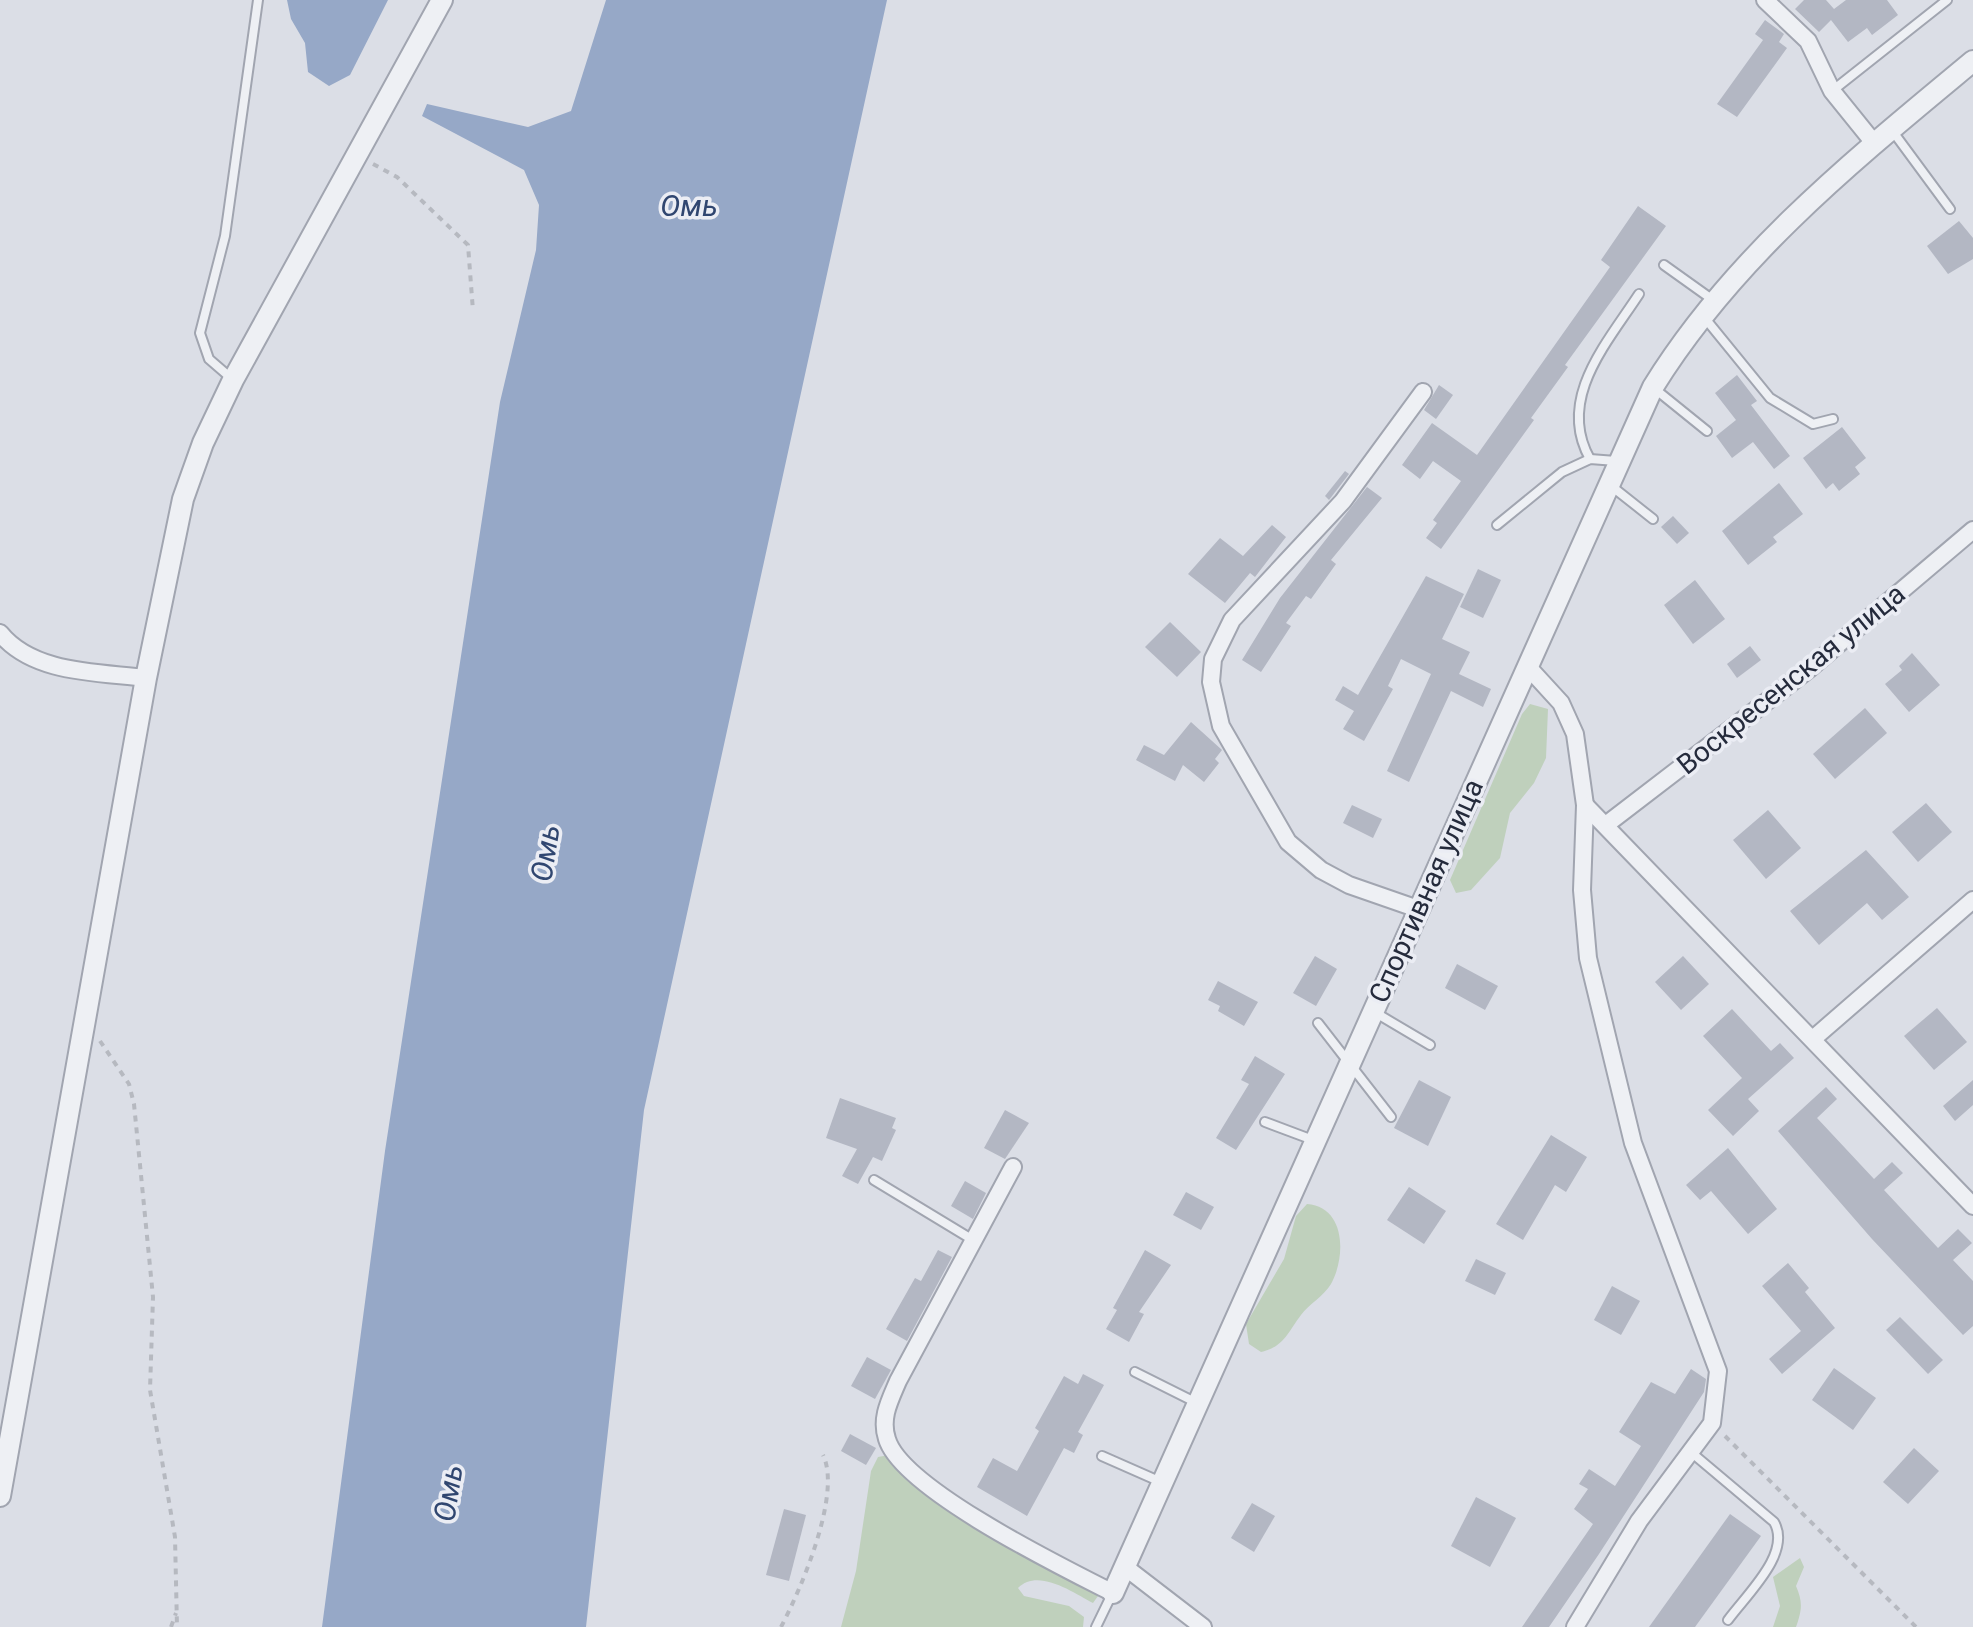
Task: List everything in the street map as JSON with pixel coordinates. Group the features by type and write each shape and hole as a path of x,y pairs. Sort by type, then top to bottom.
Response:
{"street":[{"path":"0,1496 146,678 183,499 203,443 233,380 442,0"},
{"path":"1765,0 1808,41 1832,91 1874,143"},
{"name":"Спортивная улица","path":"1113,1593 1528,667 1617,461 1653,387 1707,307 1789,220 1874,143 1973,61"},
{"path":"1418,909 1349,885 1321,870 1288,842 1221,726 1211,682 1213,659 1232,620 1343,501 1423,392"},
{"name":"Воскресенская улица","path":"1607,824 1809,669 1973,530"},
{"path":"0,633 28,655 64,668 146,678"},
{"path":"1528,667 1561,703 1575,734 1585,805 1582,890 1588,958 1633,1143 1718,1371 1712,1423 1639,1521 1575,1627"},
{"path":"1585,805 1607,824 1973,1206"},
{"path":"1814,1038 1973,900"},
{"path":"1013,1167 885,1410 887,1442 896,1457 926,1484 1031,1551 1113,1593"},
{"path":"1125,1567 1203,1627"}],"lane":[{"path":"233,380 209,359 200,333 225,236 258,0"},
{"path":"1832,91 1947,0"},
{"path":"1891,129 1950,209"},
{"path":"1664,265 1707,307 1770,398 1813,424 1833,419"},
{"path":"1590,459 1580,443 1578,421 1581,389 1639,294"},
{"path":"1653,387 1707,431"},
{"path":"1497,525 1562,472 1590,459 1617,461"},
{"path":"1608,483 1653,519"},
{"path":"1372,1011 1430,1045"},
{"path":"1318,1023 1391,1117"},
{"path":"1265,1122 1314,1140"},
{"path":"874,1180 973,1240"},
{"path":"1135,1372 1198,1404"},
{"path":"1692,1453 1774,1522 1781,1535 1779,1549 1728,1620"},
{"path":"1102,1456 1162,1483"},
{"path":"1096,1627 1113,1593"}],"path":[{"path":"357,155 397,177 468,245 473,311"},
{"path":"86,1014 129,1084 134,1104 153,1297 150,1390 175,1537 177,1627"},
{"path":"1712,1423 1916,1627"},
{"path":"781,1627 811,1561 830,1487 830,1469 823,1455"},
{"path":"171,1627 177,1611"}],"green space":[{"path":"1530,704 1548,709 1546,758 1534,783 1510,813 1500,858 1471,890 1456,893 1450,880 1522,714"},
{"path":"1307,1204 1320,1207 1336,1224 1340,1248 1336,1273 1328,1288 1304,1311 1285,1338 1261,1352 1249,1344 1246,1324 1284,1259 1296,1216"},
{"path":"889,1455 1044,1567 1089,1587 1098,1596 1093,1603 1045,1581 1026,1582 1018,1588 1024,1596 1069,1606 1084,1617 1083,1627 841,1627 856,1571 871,1471 878,1457"},
{"path":"1800,1558 1804,1567 1796,1586 1801,1606 1796,1627 1773,1627 1780,1606 1773,1577"}],"water":[{"path":"287,0 388,0 350,75 329,86 308,72 305,43 291,19"},
{"name":"Омь","path":"606,0 887,0 644,1110 586,1627 322,1627 385,1151 500,402 536,250 539,205 524,170 422,116 427,104 528,127 571,111"}],"building":[{"path":"1804,0 1826,0 1834,9 1846,0 1887,0 1898,15 1872,35 1867,28 1848,42 1831,20 1819,32 1795,9"},
{"path":"1765,20 1784,34 1779,42 1787,48 1737,117 1717,104 1763,40 1755,34"},
{"path":"1638,206 1666,226 1565,365 1568,367 1531,418 1534,420 1441,549 1426,538 1437,523 1433,520 1461,481 1433,461 1420,479 1402,465 1432,423 1477,455 1610,267 1601,260"},
{"path":"1959,221 1973,238 1973,259 1948,274 1927,246"},
{"path":"1737,375 1757,401 1751,405 1790,456 1774,469 1753,442 1732,458 1716,436 1736,420 1715,393"},
{"path":"1439,385 1453,395 1436,419 1424,410"},
{"path":"1842,427 1866,458 1855,467 1860,474 1839,491 1833,483 1826,489 1803,458"},
{"path":"1345,471 1349,474 1329,500 1325,496"},
{"path":"1779,483 1803,514 1773,537 1777,542 1748,565 1722,531"},
{"path":"1367,487 1382,498 1331,560 1336,564 1311,599 1306,596 1286,623 1291,626 1261,672 1242,660 1280,598"},
{"path":"1673,516 1689,533 1677,544 1661,527"},
{"path":"1272,525 1286,537 1255,577 1250,573 1225,603 1188,574 1220,538 1243,556"},
{"path":"1478,569 1501,580 1483,618 1460,607"},
{"path":"1426,576 1464,594 1442,639 1470,652 1459,674 1491,689 1483,707 1451,691 1409,782 1387,771 1431,674 1401,659 1388,686 1393,689 1364,741 1343,729 1354,711 1335,700 1343,686 1358,695"},
{"path":"1695,580 1725,619 1693,644 1664,605"},
{"path":"1170,622 1201,652 1177,677 1145,647"},
{"path":"1750,646 1761,660 1737,678 1727,664"},
{"path":"1912,653 1940,685 1909,712 1885,684 1902,670 1899,666"},
{"path":"1865,708 1887,733 1835,779 1813,754"},
{"path":"1191,722 1222,750 1215,759 1219,763 1204,782 1183,765 1175,781 1136,760 1144,745 1164,755"},
{"path":"1926,803 1952,832 1918,862 1892,832"},
{"path":"1352,805 1382,819 1373,838 1343,823"},
{"path":"1768,810 1801,848 1766,879 1733,840"},
{"path":"1866,850 1909,897 1882,920 1867,903 1819,945 1790,911"},
{"path":"1315,956 1337,969 1316,1006 1293,993"},
{"path":"1683,956 1709,984 1681,1010 1655,982"},
{"path":"1457,964 1498,986 1485,1010 1445,988"},
{"path":"1218,981 1258,1002 1244,1026 1218,1011 1220,1006 1208,1000"},
{"path":"1937,1008 1967,1042 1934,1070 1904,1036"},
{"path":"1732,1009 1771,1051 1780,1043 1794,1058 1748,1099 1759,1111 1733,1136 1708,1110 1742,1078 1703,1036"},
{"path":"1255,1056 1285,1074 1236,1150 1216,1138 1249,1084 1241,1080"},
{"path":"1419,1080 1451,1097 1428,1146 1394,1128"},
{"path":"1973,1080 1973,1105 1955,1121 1943,1106"},
{"path":"1826,1087 1837,1099 1817,1118 1874,1179 1892,1162 1903,1173 1884,1190 1938,1248 1958,1229 1972,1243 1953,1260 1973,1281 1973,1326 1963,1335 1872,1239 1778,1131"},
{"path":"840,1098 896,1118 892,1128 896,1130 882,1161 873,1157 858,1184 842,1176 857,1149 826,1138"},
{"path":"1005,1110 1029,1123 1005,1159 984,1148"},
{"path":"1551,1135 1587,1157 1566,1192 1555,1185 1523,1240 1496,1224"},
{"path":"1728,1148 1777,1209 1748,1234 1711,1191 1700,1200 1686,1185"},
{"path":"965,1181 986,1193 973,1219 951,1206"},
{"path":"1409,1187 1446,1211 1424,1244 1387,1220"},
{"path":"1186,1192 1214,1207 1201,1230 1173,1215"},
{"path":"938,1250 952,1257 907,1341 886,1329 915,1278 921,1281"},
{"path":"1145,1250 1171,1265 1139,1312 1144,1314 1129,1342 1106,1329 1117,1310 1113,1308"},
{"path":"1476,1259 1506,1273 1495,1295 1465,1281"},
{"path":"1788,1263 1809,1288 1805,1292 1835,1328 1782,1374 1769,1359 1801,1331 1762,1286"},
{"path":"1612,1286 1640,1301 1621,1335 1594,1320"},
{"path":"1900,1317 1943,1360 1928,1374 1886,1330"},
{"path":"867,1357 891,1370 875,1399 851,1386"},
{"path":"1834,1368 1876,1398 1853,1430 1812,1400"},
{"path":"1691,1369 1706,1379 1704,1392 1599,1554 1549,1627 1522,1627 1593,1524 1574,1509 1588,1489 1579,1484 1589,1469 1615,1486 1641,1446 1619,1432 1651,1382 1675,1394"},
{"path":"1083,1374 1104,1385 1078,1432 1083,1435 1074,1453 1064,1448 1027,1516 977,1487 993,1458 1017,1471 1039,1431 1035,1428 1064,1376 1078,1384"},
{"path":"850,1434 876,1448 866,1465 841,1451"},
{"path":"1914,1448 1939,1471 1908,1504 1883,1482"},
{"path":"1476,1497 1516,1518 1490,1567 1451,1546"},
{"path":"1252,1503 1275,1516 1254,1552 1231,1538"},
{"path":"784,1509 806,1515 789,1581 766,1575"},
{"path":"1730,1514 1761,1536 1695,1627 1649,1627"}]}
